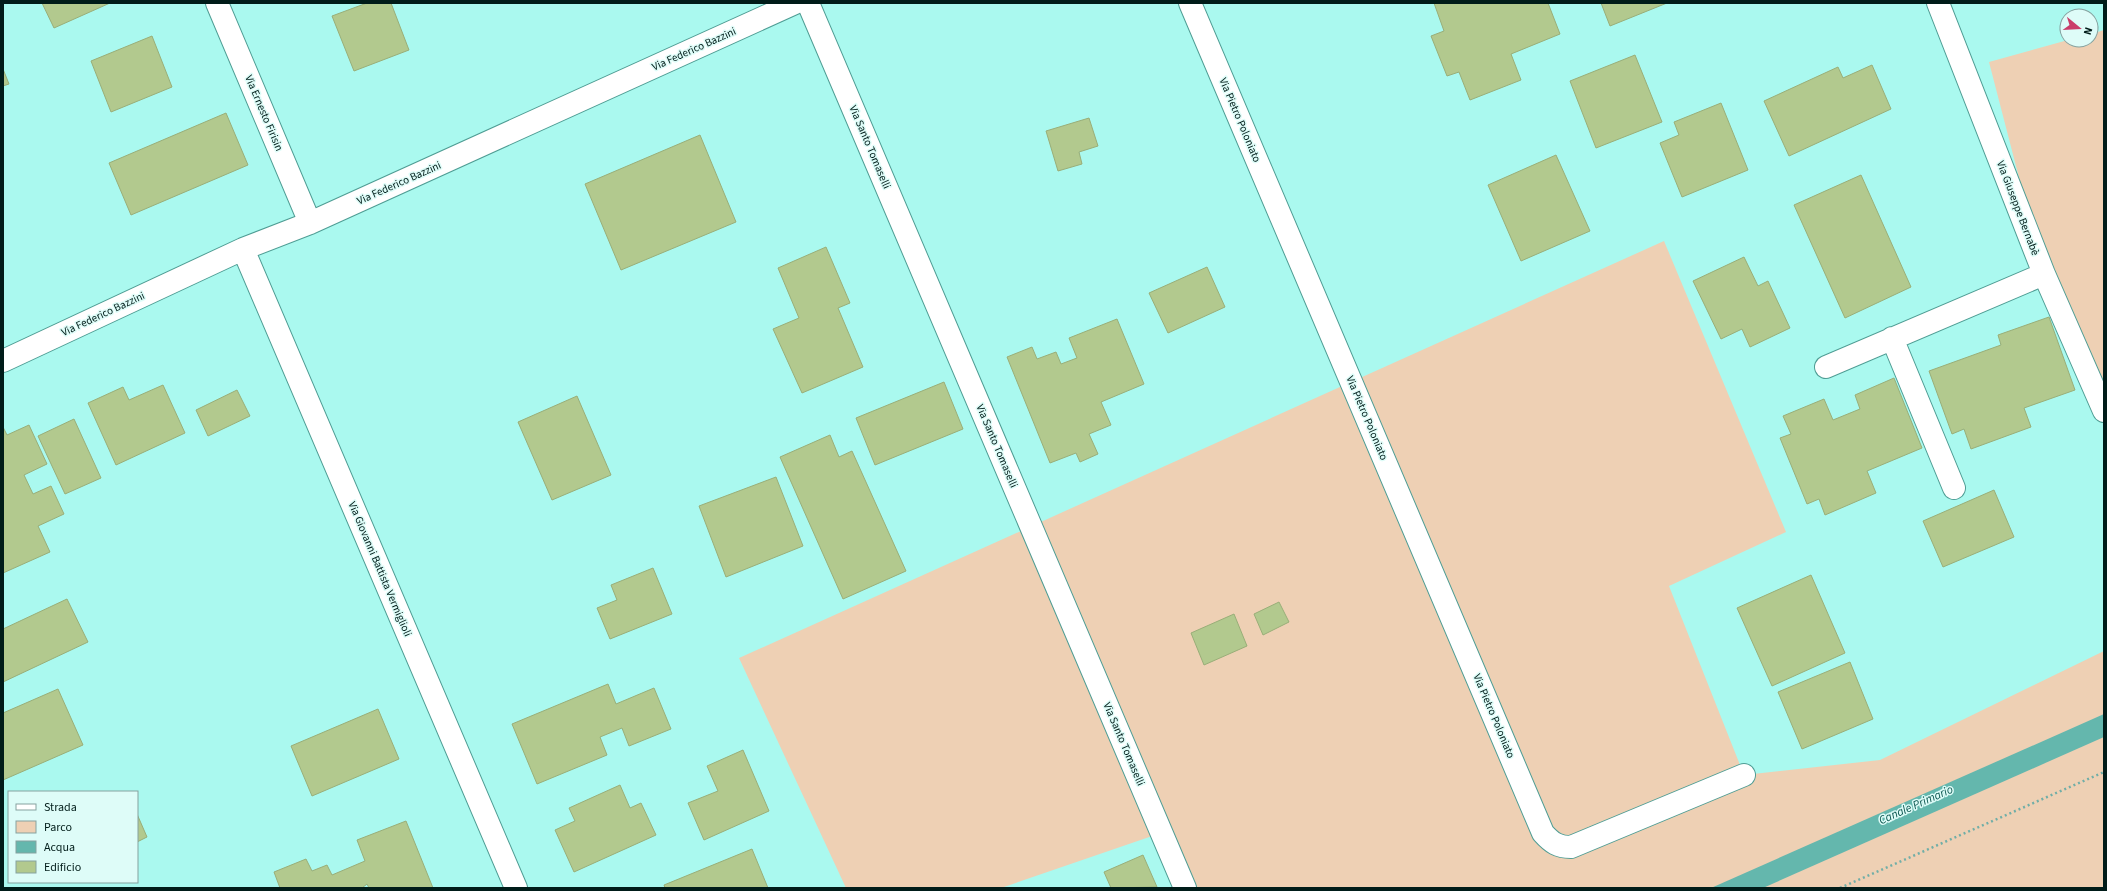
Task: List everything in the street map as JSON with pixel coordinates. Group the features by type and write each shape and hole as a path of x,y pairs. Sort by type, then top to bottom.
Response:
{"street":[{"name":"Via Ernesto Firisin","path":"217,3 310,223"},
{"name":"Via Federico Bazzini","path":"3,361 243,250 310,223 795,3"},
{"name":"Via Santo Tomaselli","path":"808,3 1185,888"},
{"name":"Via Pietro Poloniato","path":"1190,3 1543,833 1552,843 1560,847 1571,847 1744,775"},
{"name":"Via Giuseppe Bernabè","path":"1938,3 2044,274 2104,411"},
{"name":"Via Giovanni Battista Vermiglioli","path":"243,250 516,888"},
{"path":"1826,367 2044,274"},
{"path":"1892,338 1954,488"}],"path":[{"path":"1840,888 2104,772"}],"green space":[{"path":"2104,30 2104,412 2044,274 1989,62 2059,43 2059,48 2099,48 2099,32"},
{"path":"1664,241 1786,532 1669,586 1744,775 1880,760 2104,651 2104,888 1185,888 1161,833 1001,888 846,888 739,658"}],"water":[{"name":"Canale Primario","path":"2104,714 2104,737 1763,888 1711,888"}],"building":[{"path":"42,3 110,3 54,28"},
{"path":"367,3 391,3 409,50 354,71 332,16"},
{"path":"1434,3 1548,3 1560,34 1511,54 1521,80 1470,100 1459,72 1447,76 1431,36 1444,31"},
{"path":"1601,3 1667,3 1610,26"},
{"path":"152,36 172,87 111,112 91,61"},
{"path":"1635,55 1662,122 1596,148 1570,81"},
{"path":"1872,65 1891,109 1789,156 1764,101 1838,67 1843,78"},
{"path":"3,69 9,84 3,86"},
{"path":"1721,103 1748,170 1682,197 1660,143 1679,135 1674,122"},
{"path":"226,113 248,165 131,215 109,163"},
{"path":"1089,118 1098,146 1079,152 1082,164 1058,171 1046,131"},
{"path":"700,135 736,222 621,270 585,184"},
{"path":"1556,155 1590,231 1521,261 1488,185"},
{"path":"1861,175 1911,287 1845,318 1794,205"},
{"path":"826,247 850,303 838,308 863,367 802,393 773,329 799,318 778,268"},
{"path":"1744,257 1758,286 1768,281 1790,328 1750,347 1742,329 1721,339 1693,281"},
{"path":"1207,267 1225,307 1168,333 1149,293"},
{"path":"2049,317 2075,390 2024,408 2031,427 1971,449 1964,429 1952,434 1929,371 2001,345 1998,335"},
{"path":"1117,319 1144,384 1101,402 1111,425 1089,434 1098,454 1080,462 1076,453 1050,463 1007,357 1032,347 1037,359 1056,352 1061,364 1077,358 1069,338"},
{"path":"1894,378 1922,448 1867,471 1876,493 1825,515 1819,499 1807,504 1780,438 1791,434 1783,416 1824,399 1833,420 1860,409 1855,395"},
{"path":"944,382 963,429 875,465 856,418"},
{"path":"163,385 185,433 116,465 88,403 123,387 129,400"},
{"path":"237,390 250,416 208,436 196,410"},
{"path":"577,396 611,475 552,500 518,422"},
{"path":"74,419 101,478 65,494 38,436"},
{"path":"29,425 47,464 24,475 33,494 51,486 64,514 38,526 50,552 3,573 3,427 7,435"},
{"path":"830,435 839,457 852,451 906,571 843,599 780,457"},
{"path":"776,477 803,546 726,577 699,506"},
{"path":"1994,490 2014,537 1943,567 1923,521"},
{"path":"653,568 672,614 610,639 597,608 617,600 611,585"},
{"path":"1811,575 1845,653 1772,686 1737,608"},
{"path":"67,599 88,642 3,682 3,629"},
{"path":"1279,602 1289,622 1263,635 1254,614"},
{"path":"1234,614 1247,646 1204,665 1191,633"},
{"path":"1850,662 1873,719 1802,749 1778,692"},
{"path":"608,684 616,704 654,688 671,729 629,746 622,728 600,737 607,755 537,784 512,724"},
{"path":"58,689 83,745 3,780 3,713"},
{"path":"378,709 399,759 312,796 291,746"},
{"path":"743,750 769,811 704,840 688,803 718,791 707,766"},
{"path":"620,785 630,808 641,803 656,835 574,872 555,830 575,821 569,808"},
{"path":"138,816 147,837 138,842"},
{"path":"406,821 433,888 369,888 367,884 362,888 280,888 274,872 306,859 312,871 327,865 332,875 365,861 357,840"},
{"path":"752,849 768,888 665,888 664,885"},
{"path":"1143,855 1157,887 1111,888 1104,872"}]}
